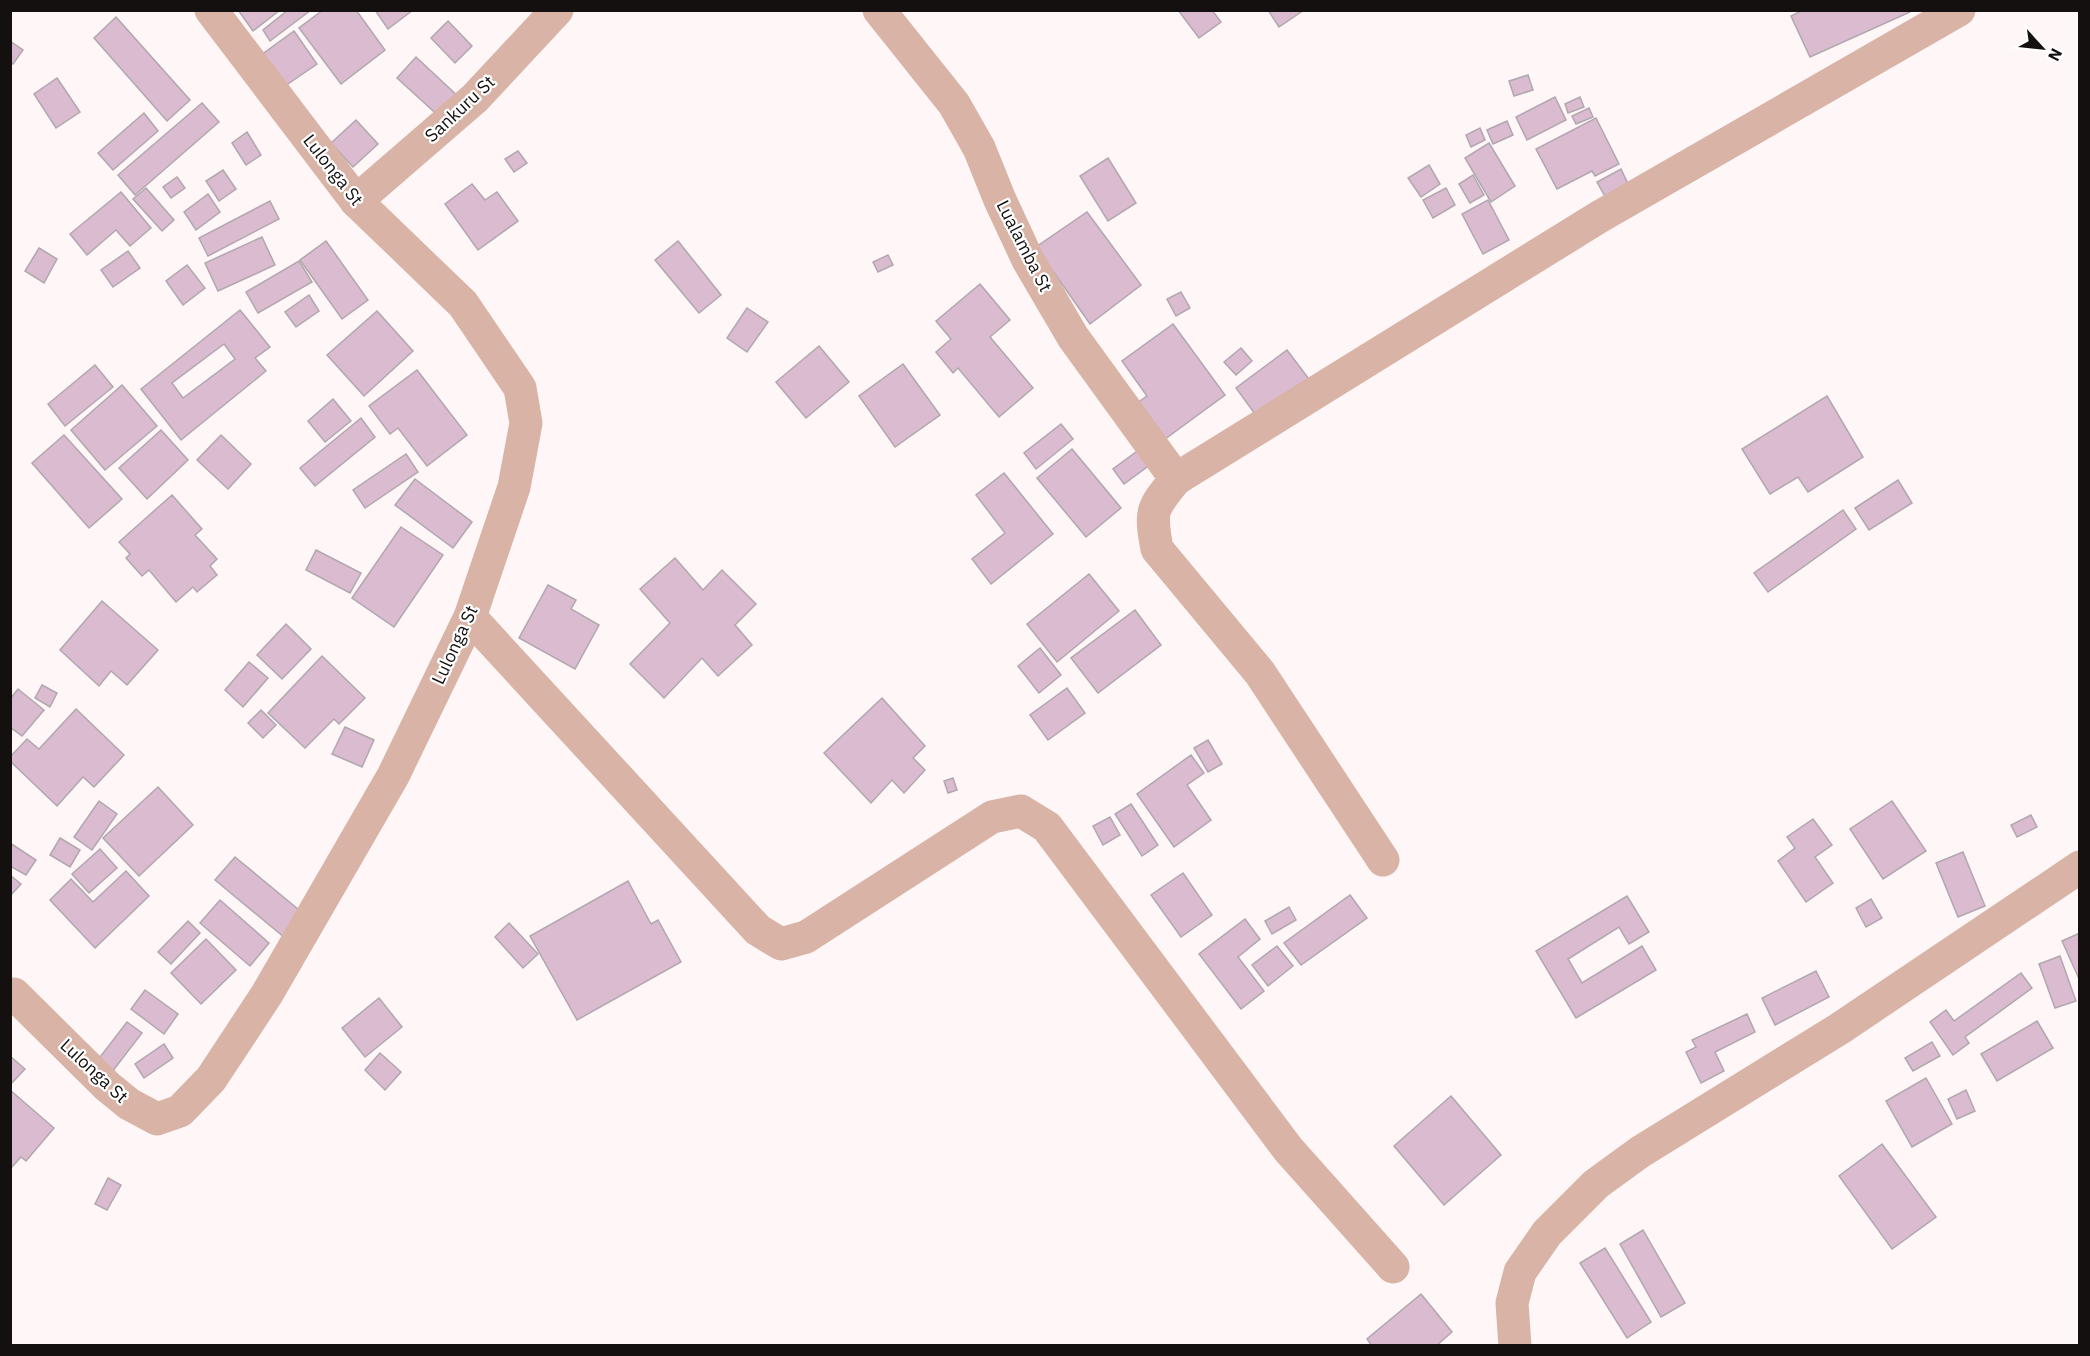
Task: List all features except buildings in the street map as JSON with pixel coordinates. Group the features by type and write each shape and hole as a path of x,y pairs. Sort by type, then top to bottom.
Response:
{"street":[{"name":"Lulonga St","path":"14,994 107,1086 129,1104 157,1119 180,1111 211,1079 267,994 393,776 470,617 514,487 526,423 520,388 463,304 356,201 211,10"},
{"name":"Sankuru St","path":"356,201 475,98 557,10"},
{"name":"Lualamba St","path":"879,10 954,104 979,148 1028,260 1073,337 1176,479"},
{"path":"1383,860 1260,673 1158,549 1152,523 1156,503 1176,479 1599,217 1959,10"},
{"path":"470,617 758,930 781,944 806,937 992,817 1021,811 1047,827 1288,1149 1394,1267"},
{"path":"1515,1346 1512,1303 1520,1272 1546,1233 1596,1184 1640,1152 1839,1029 2079,867"}]}
